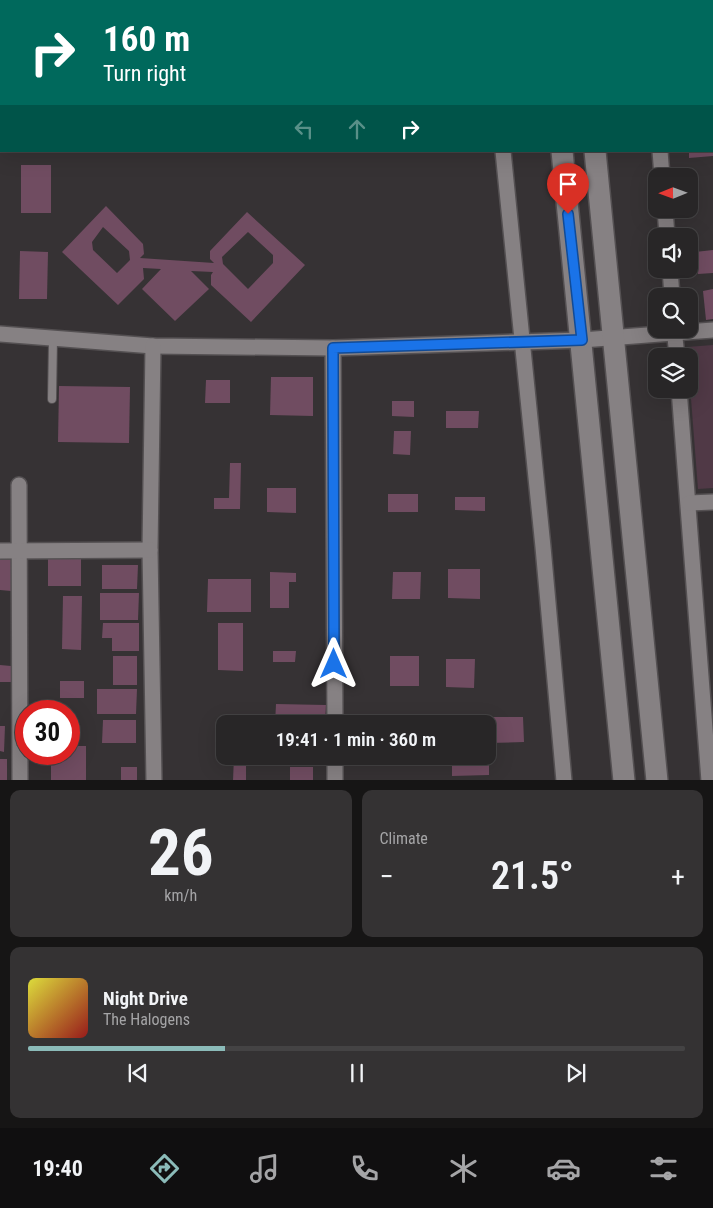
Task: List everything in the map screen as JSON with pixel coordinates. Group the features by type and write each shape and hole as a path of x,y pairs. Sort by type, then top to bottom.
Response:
{"main road":[{"path":"562,152 624,780"},
{"path":"595,152 615,337 657,780"}],"street":[{"path":"503,152 543,547 564,780"},
{"path":"660,152 661,168"},
{"path":"698,330 713,330"},
{"path":"0,334 153,346 333,348 522,343 582,340 648,333"},
{"path":"153,346 150,550 154,780"},
{"path":"333,348 335,715"},
{"path":"680,398 708,678 709,780"},
{"path":"19,485 20,780"},
{"path":"689,503 713,502"},
{"path":"0,551 150,550"},
{"path":"335,765 335,780"}],"lane":[{"path":"52,399 53,339"}],"shaded area":[{"path":"713,345 713,488 698,489 691,398 698,398 698,348 687,347"}],"building":[{"path":"689,152 713,152 713,156 689,158"},
{"path":"21,165 51,165 51,213 21,213"},
{"path":"106,206 143,244 144,254 140,258 214,263 210,259 210,251 247,212 305,265 251,322 211,285 211,275 213,272 191,271 209,289 175,321 142,289 161,269 143,268 144,279 118,305 62,252","holes":["103,227 129,251 130,260 117,273 93,250 92,242","248,232 273,255 273,263 248,289 223,264 222,257"]},
{"path":"713,250 713,273 698,274 698,252"},
{"path":"20,251 48,252 47,299 19,299"},
{"path":"713,289 713,319 706,320 703,291"},
{"path":"271,377 313,377 313,416 270,415"},
{"path":"206,380 230,380 230,403 205,403"},
{"path":"59,386 130,387 129,443 58,442"},
{"path":"392,401 414,401 414,417 392,416"},
{"path":"446,411 479,411 478,428 446,428"},
{"path":"394,431 411,431 410,455 393,454"},
{"path":"230,463 241,463 240,509 214,509 214,498 229,498"},
{"path":"267,488 296,488 296,513 267,512"},
{"path":"388,494 418,494 418,512 388,512"},
{"path":"455,497 485,497 485,511 455,510"},
{"path":"48,557 81,558 81,586 48,586"},
{"path":"0,558 12,559 11,591 0,590"},
{"path":"102,565 138,565 137,589 102,589"},
{"path":"448,569 480,569 480,599 448,598"},
{"path":"270,572 296,573 296,582 289,582 289,608 270,608"},
{"path":"393,572 421,572 420,599 392,599"},
{"path":"208,579 251,579 251,612 207,612"},
{"path":"100,593 139,593 138,620 100,620"},
{"path":"63,596 82,596 81,650 62,649"},
{"path":"103,623 139,623 139,651 112,651 112,638 102,638"},
{"path":"218,623 243,623 243,671 218,670"},
{"path":"273,651 296,651 295,662 273,662"},
{"path":"113,656 137,656 137,685 113,685"},
{"path":"390,656 419,656 419,686 390,686"},
{"path":"446,659 475,659 474,688 446,687"},
{"path":"0,665 11,666 11,682 0,682"},
{"path":"60,681 84,681 84,698 60,698"},
{"path":"97,689 137,689 136,714 97,714"},
{"path":"276,704 326,705 325,715 275,715"},
{"path":"496,717 523,717 524,742 496,743"},
{"path":"103,720 136,720 136,743 102,743"},
{"path":"0,726 5,726 4,752 0,751"},
{"path":"80,746 86,746 86,780 51,780 51,765 80,765"},
{"path":"0,759 7,759 7,780 0,780"},
{"path":"234,765 246,765 246,780 233,780"},
{"path":"452,765 489,765 489,775 452,776"},
{"path":"121,767 137,767 137,780 121,780"},
{"path":"290,767 313,767 313,780 290,780"}],"route":[{"path":"334,664 333,348 582,340 568,214"}]}
